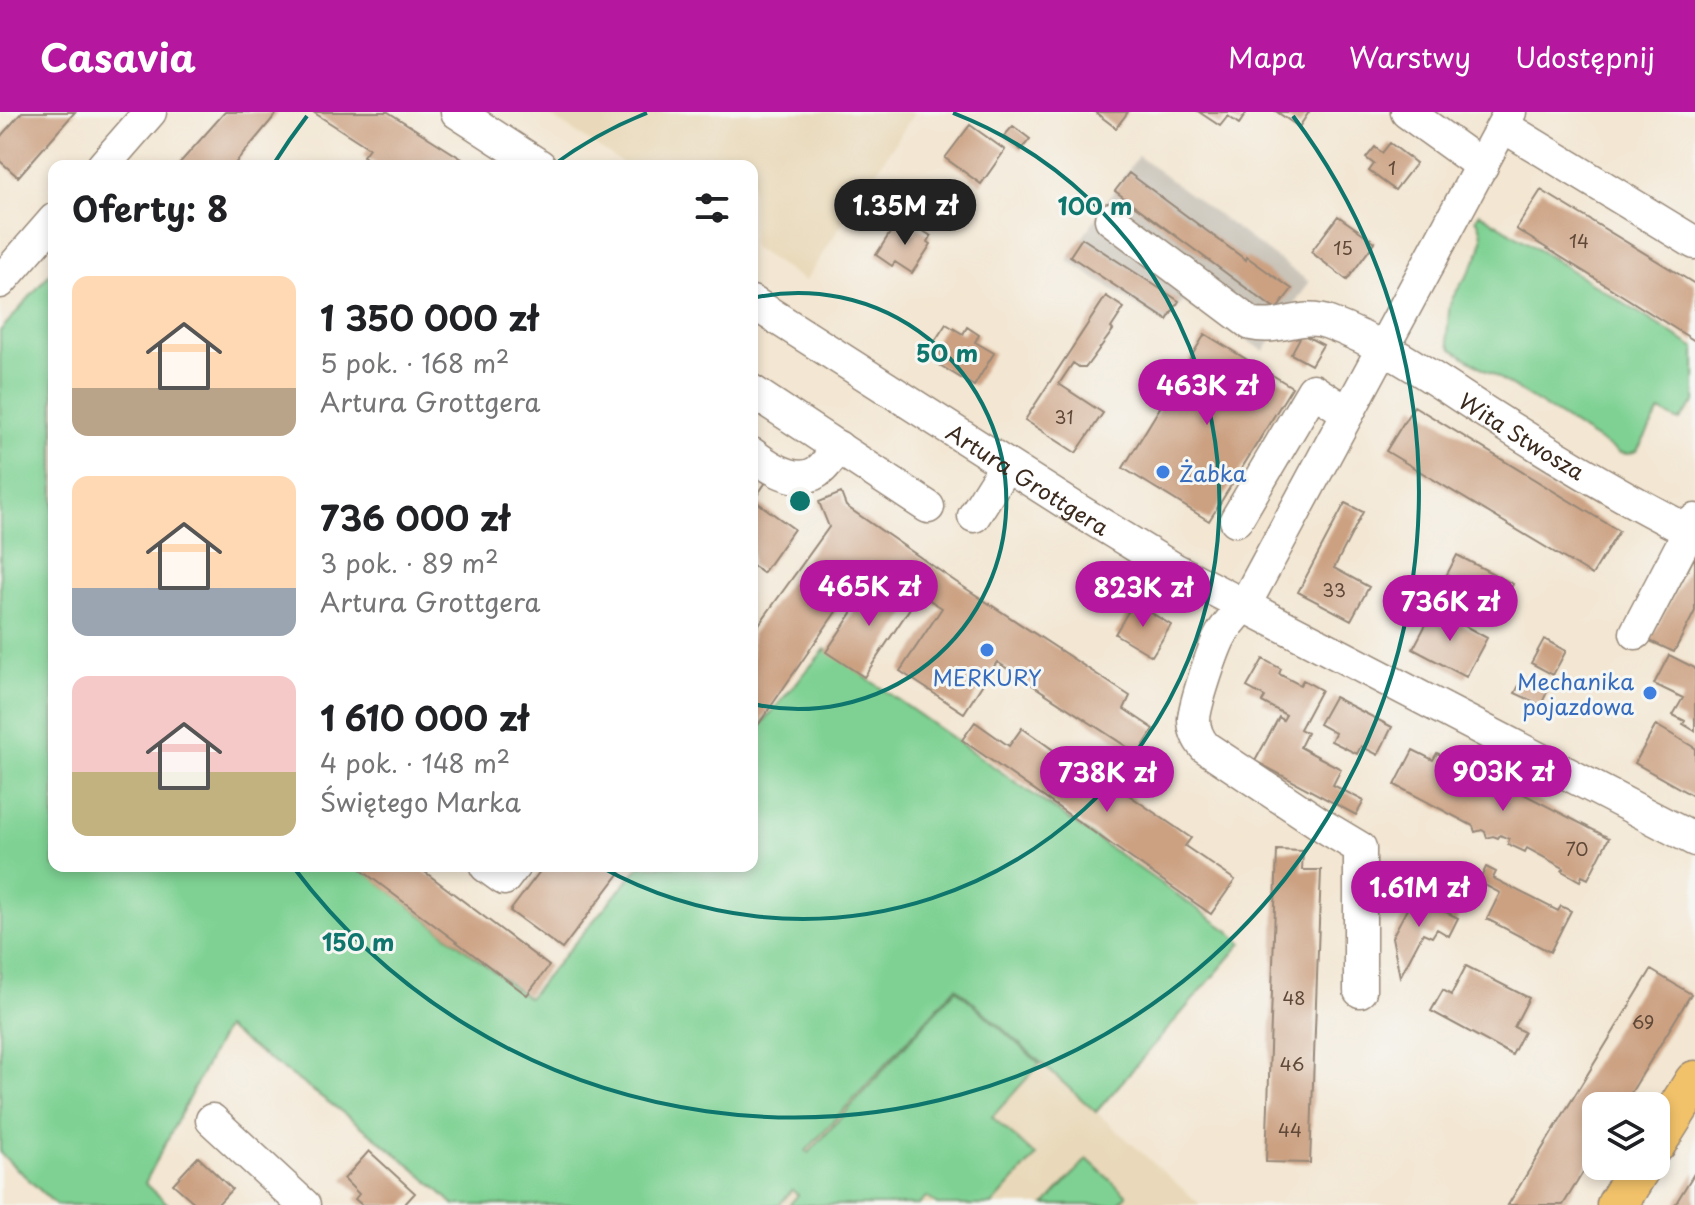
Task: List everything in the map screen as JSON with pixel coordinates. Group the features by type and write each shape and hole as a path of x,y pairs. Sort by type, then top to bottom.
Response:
{"main road":[{"path":"1670,1121 1695,1081"},
{"path":"1617,1205 1632,1180"}],"street":[{"path":"108,160 150,112"},
{"path":"457,112 531,160"},
{"path":"1407,112 1482,166"},
{"path":"1360,991 1360,848 1198,740 1195,711 1220,636 1244,606 1506,119 1695,243"},
{"name":"Wita Stwosza","path":"1111,219 1251,324 1266,327 1301,319 1329,323 1398,357 1522,436 1683,523"},
{"path":"0,282 48,228"},
{"name":"Artura Grottgera","path":"758,306 1174,569 1695,840"},
{"path":"1236,520 1313,390 1348,413"},
{"path":"758,395 928,507"},
{"path":"758,458 777,470 799,477 814,475 838,447"},
{"path":"974,516 1006,465"},
{"path":"1636,633 1683,523"},
{"path":"494,872 504,879 509,872"},
{"path":"212,1120 304,1205"}],"shaded area":[{"path":"544,112 915,112 805,281 758,251 758,160 618,160"},
{"path":"1138,156 1309,282 1264,351 1183,302 1165,324 1067,260"},
{"path":"956,986 1201,1205 779,1205 791,1190 779,1181"}],"green space":[{"path":"1480,213 1695,348 1695,402 1679,421 1660,411 1637,451 1619,453 1452,349 1447,337 1450,305 1480,250 1481,229 1476,219"},
{"path":"48,276 48,872 366,872 528,998 635,872 758,872 758,728 825,649 1242,943 1096,1112 956,987 806,1151 809,1153 956,989 1040,1064 992,1117 1036,1156 992,1205 937,1205 927,1197 919,1205 789,1205 798,1195 792,1190 779,1205 454,1205 372,1134 225,1028 145,1183 169,1205 56,1205 0,1153 0,331"},
{"path":"1087,1159 1127,1195 1117,1205 1045,1205"}],"building":[{"path":"22,112 75,112 18,177 0,161 0,137"},
{"path":"225,112 278,112 238,160 182,160"},
{"path":"313,112 388,112 462,159 369,160 363,156 369,148"},
{"path":"1095,112 1128,112 1116,128"},
{"path":"1199,112 1247,112 1239,124 1228,116 1220,126"},
{"path":"1277,112 1309,112 1299,127"},
{"path":"970,125 1005,150 981,184 945,158"},
{"path":"1013,126 1030,139 1021,150 1004,136"},
{"path":"1390,143 1416,163 1395,190 1369,171 1374,164 1366,158 1375,147 1382,153"},
{"path":"1129,173 1246,260 1247,257 1292,289 1276,310 1115,191"},
{"path":"1541,190 1695,284 1695,341 1516,229"},
{"path":"1338,216 1375,242 1347,280 1311,252"},
{"path":"897,222 914,233 917,227 931,236 928,242 931,244 912,273 895,262 892,266 876,255"},
{"path":"1082,238 1179,301 1167,320 1070,256"},
{"path":"1106,296 1124,308 1111,328 1113,330 1086,367 1073,363 1059,384 1103,413 1076,453 1025,420"},
{"path":"946,324 963,334 967,327 979,335 975,342 994,353 974,386 925,356"},
{"path":"1205,334 1292,387 1209,521 1123,468"},
{"path":"1302,334 1323,345 1311,365 1291,354"},
{"path":"1414,406 1619,531 1592,575 1386,451"},
{"path":"758,472 768,479 758,494"},
{"path":"841,493 846,506 1130,696 1124,709 1154,729 1138,754 997,662 964,713 900,671 942,608 870,562 758,725 758,626 829,527 819,502"},
{"path":"758,503 794,529 763,573 758,569"},
{"path":"1345,503 1363,512 1334,568 1369,587 1351,620 1298,592"},
{"path":"1457,555 1513,584 1502,607 1457,583 1443,613 1430,607"},
{"path":"1695,556 1695,611 1674,652 1650,641"},
{"path":"874,580 912,605 864,677 826,652"},
{"path":"1134,602 1171,625 1152,656 1115,634"},
{"path":"1434,609 1487,638 1466,677 1413,649"},
{"path":"1544,639 1566,651 1553,675 1531,663"},
{"path":"1669,655 1695,668 1695,731 1673,715 1683,698 1654,684"},
{"path":"1263,659 1281,669 1279,674 1300,685 1303,680 1321,690 1300,729 1307,733 1300,747 1341,769 1333,785 1364,801 1356,815 1255,761 1279,717 1283,720 1286,715 1262,702 1265,697 1247,687"},
{"path":"1523,678 1548,690 1541,705 1515,693"},
{"path":"1334,697 1392,727 1378,755 1361,746 1357,754 1331,741 1335,733 1319,724"},
{"path":"975,722 1009,746 1022,728 1103,785 1107,780 1191,838 1185,846 1235,880 1211,914 962,740"},
{"path":"1656,725 1695,748 1695,797 1635,763"},
{"path":"1413,750 1433,760 1437,753 1477,770 1609,838 1588,879 1582,876 1580,881 1562,871 1564,868 1527,848 1525,852 1508,844 1509,839 1500,835 1498,838 1487,838 1482,830 1475,832 1473,826 1395,785"},
{"path":"1277,850 1303,851 1302,870 1321,870 1310,1163 1266,1162"},
{"path":"1486,867 1496,872 1493,878 1558,911 1561,906 1571,911 1550,952 1487,919 1500,893 1479,882"},
{"path":"364,872 425,872 549,966 527,995"},
{"path":"539,872 620,872 562,949 510,911"},
{"path":"1414,896 1458,918 1449,936 1437,929 1432,937 1423,933 1400,977 1392,937"},
{"path":"1466,966 1529,998 1514,1027 1524,1032 1512,1055 1431,1011 1443,990 1451,995"},
{"path":"1651,970 1691,994 1632,1092 1582,1092 1582,1174 1563,1205 1508,1205"},
{"path":"369,1151 415,1193 404,1205 362,1205 355,1199 359,1194 344,1179"},
{"path":"198,1157 232,1189 217,1205 197,1205 173,1184"},
{"path":"1695,1172 1695,1205 1675,1205 1679,1198"}],"place":[{"name":"Żabka","path":"1163,472"},
{"name":"MERKURY","path":"987,650"},
{"name":"Mechanika pojazdowa","path":"1650,693"}]}
